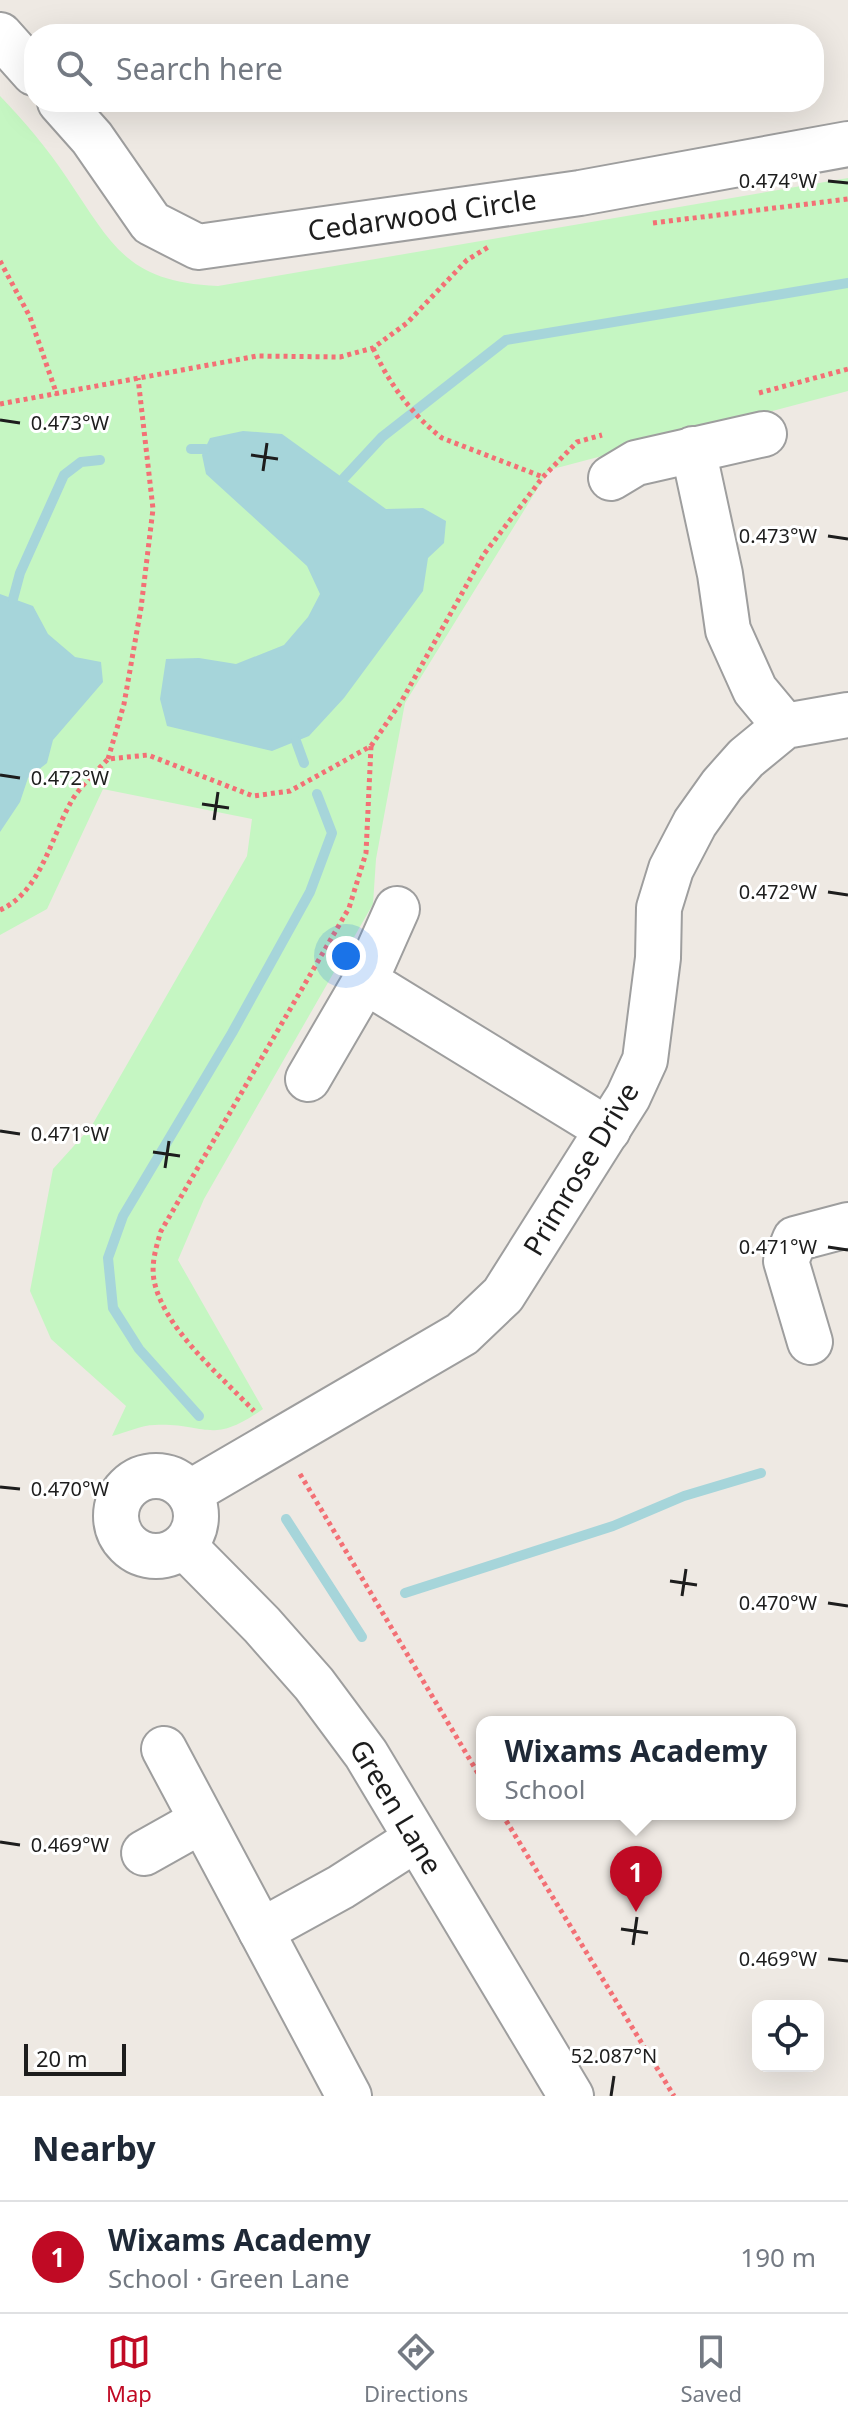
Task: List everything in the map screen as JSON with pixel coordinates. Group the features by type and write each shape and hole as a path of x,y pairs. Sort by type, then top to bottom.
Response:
{"street":[{"path":"0,35 24,62"},
{"name":"Cedarwood Circle","path":"69,112 92,138 151,223 198,247 587,179 848,144"},
{"path":"611,478 636,463 693,449 761,414"},
{"path":"693,449 720,574 728,630 755,690 785,726"},
{"name":"Primrose Drive","path":"189,1493 462,1334 503,1295 628,1097 645,1060 658,958 659,908 671,869 695,823 746,758 785,726 848,715"},
{"path":"308,1079 365,981 397,909"},
{"path":"365,981 608,1130"},
{"path":"810,1342 786,1261 795,1239 848,1225"},
{"path":"160,1476 177,1481 189,1493 196,1507 196,1521 192,1535 184,1546 168,1555 150,1557 133,1550 121,1538 115,1521 117,1503 127,1488 142,1478 160,1476"},
{"name":"Green Lane","path":"184,1546 262,1625 314,1684 366,1754 571,2096"},
{"path":"164,1749 349,2096"},
{"path":"144,1853 201,1821"},
{"path":"261,1931 341,1887 416,1839"}],"path":[{"path":"644,224 848,199"},
{"path":"0,404 257,356 340,357 373,348 407,323 467,260 492,245"},
{"path":"0,261 30,317 57,395"},
{"path":"373,348 385,375 442,438 543,477"},
{"path":"761,414 848,369"},
{"path":"0,910 12,904 38,871 72,800 108,759 126,690 141,608 153,509 138,378"},
{"path":"108,759 148,755 253,796 290,791 371,746 401,702 484,554 543,477 577,442 607,434"},
{"path":"371,746 366,853 349,908 161,1231 154,1254 153,1278 162,1304 180,1331 258,1417 319,1501 476,1770"},
{"path":"506,1820 674,2096"}],"green space":[{"path":"0,96 44,146 97,223 126,256 162,277 218,286 848,178 848,391 549,470 405,703 376,859 373,904 204,1199 178,1260 263,1409 220,1430 155,1425 112,1436 126,1406 51,1339 30,1291 53,1169 91,1127 247,856 252,819 103,789 47,909 0,935"}],"water":[{"path":"243,431 282,434 386,509 423,508 446,521 444,543 428,558 423,591 344,698 309,736 272,751 167,726 160,699 166,659 199,658 236,664 284,645 308,617 320,594 307,566 206,474 202,455 210,438"},
{"path":"0,594 33,606 48,634 75,657 101,662 103,682 53,740 47,763 28,778 20,802 0,832"}],"waterway":[{"path":"344,478 382,437 506,340 848,283"},
{"path":"191,449 205,449"},
{"path":"13,599 20,573 64,475 81,462 100,460"},
{"path":"296,741 304,763"},
{"path":"199,1416 139,1349 113,1308 108,1258 123,1216 232,1033 310,892 332,833 317,794"},
{"path":"405,1593 613,1526 684,1496 761,1473"},
{"path":"286,1519 362,1637"}],"place":[{"name":"Wixams Academy","path":"636,1912"}]}
